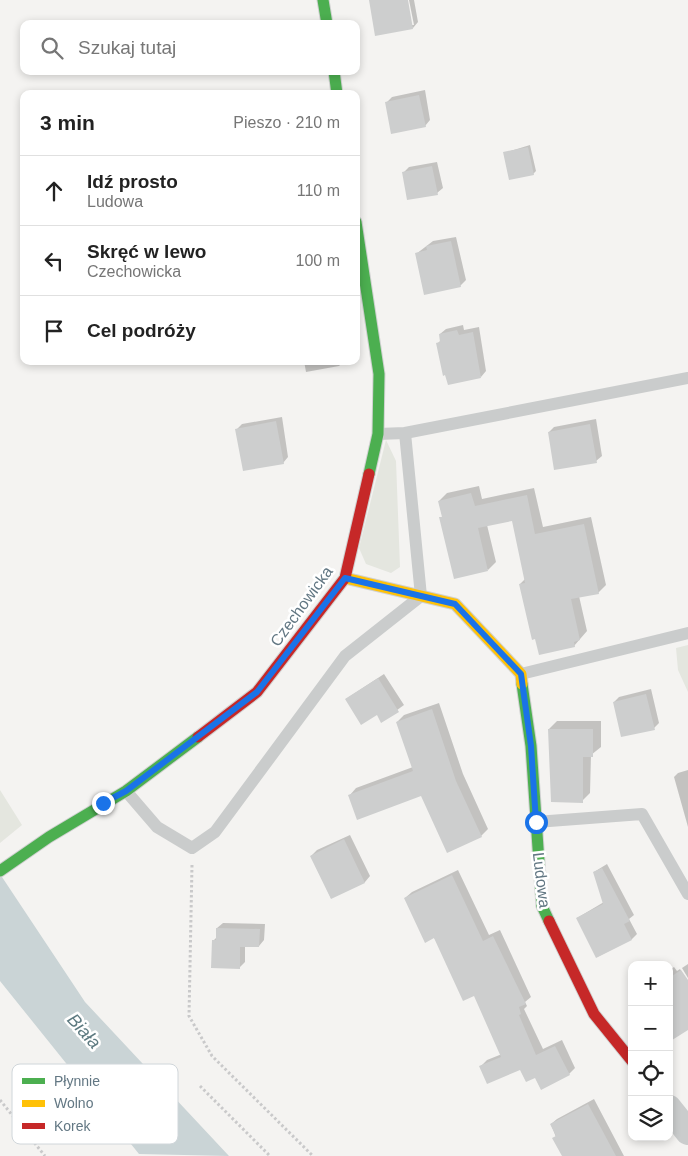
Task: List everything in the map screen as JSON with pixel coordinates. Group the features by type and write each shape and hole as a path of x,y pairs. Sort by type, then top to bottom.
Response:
{"street":[{"path":"323,0 326,20"},
{"path":"335,75 336,90"},
{"name":"Czechowicka","path":"0,871 49,837 126,791 257,692 345,578 378,434 379,374 360,248"},
{"path":"345,578 455,604 521,674"},
{"name":"Ludowa","path":"521,674 531,746 542,906 594,1014 628,1056"},
{"path":"673,1113 688,1132"}],"lane":[{"path":"378,434 405,434 688,378"},
{"path":"126,791 157,828 192,848 215,832 346,656 421,596 405,434"},
{"path":"521,674 688,633"},
{"path":"536,822 642,814 688,894"}],"path":[{"path":"192,848 189,1016 212,1056 313,1156"},
{"path":"200,1086 270,1156"},
{"path":"0,1100 12,1115"},
{"path":"35,1144 45,1156"}],"shaded area":[{"path":"386,440 396,461 400,567 391,573 366,564 359,548"},
{"path":"688,645 688,692 678,670 676,648"},
{"path":"0,790 22,825 0,843"}],"water":[{"name":"Biała","path":"0,874 85,1002 143,1064 67,1064 0,981"},
{"path":"178,1101 229,1156 139,1154 131,1144 178,1144"}],"building":[{"path":"369,0 408,0 413,29 375,36"},
{"path":"419,95 426,127 391,134 385,102"},
{"path":"528,147 534,175 509,180 503,152"},
{"path":"432,166 438,195 407,200 402,172"},
{"path":"451,241 461,287 424,295 415,253 427,250 426,246"},
{"path":"457,330 459,335 473,332 481,378 448,385 445,375 443,376 436,343 440,342 439,334"},
{"path":"276,421 284,464 243,471 235,429"},
{"path":"590,424 597,463 554,470 548,432"},
{"path":"471,493 475,506 527,495 535,534 584,524 599,594 571,599 580,640 574,642 575,647 539,655 535,639 532,640 519,584 525,583 512,521 478,528 488,571 454,579 439,517 442,517 438,501"},
{"path":"378,678 399,712 381,723 377,715 361,725 345,699"},
{"path":"646,694 655,730 621,737 613,702"},
{"path":"432,709 456,781 482,837 447,853 421,796 357,820 348,795 413,771 396,722"},
{"path":"548,729 593,729 593,757 583,757 583,803 551,802"},
{"path":"344,839 365,883 331,899 310,856"},
{"path":"602,868 630,921 624,924 632,940 596,958 576,918 603,904 593,872"},
{"path":"452,875 483,941 493,936 526,1004 519,1007 521,1014 519,1015 536,1055 555,1046 570,1075 541,1090 535,1078 526,1082 520,1070 487,1084 479,1066 501,1057 474,996 463,1001 434,938 425,943 404,898"},
{"path":"216,928 260,929 259,947 240,947 240,969 211,968 212,940 216,940"},
{"path":"681,970 688,980 688,1030 673,1039 673,1006 673,975"},
{"path":"588,1104 616,1156 562,1156 552,1138 556,1136 550,1124"}],"traffic: fast":[{"path":"323,0 326,20"},
{"path":"335,75 336,90"},
{"path":"360,248 379,374 378,434 369,474"},
{"path":"522,684 531,746 542,906 549,921"},
{"path":"0,871 49,837 126,791 198,737"}],"traffic: slow":[{"path":"345,578 455,604 521,674 522,684"}],"traffic: jam":[{"path":"198,737 257,692 345,578 369,474"},
{"path":"549,921 594,1014 628,1056"}],"route":[{"path":"103,803 126,791 257,692 345,578 455,604 521,674 531,746 536,822"}]}
